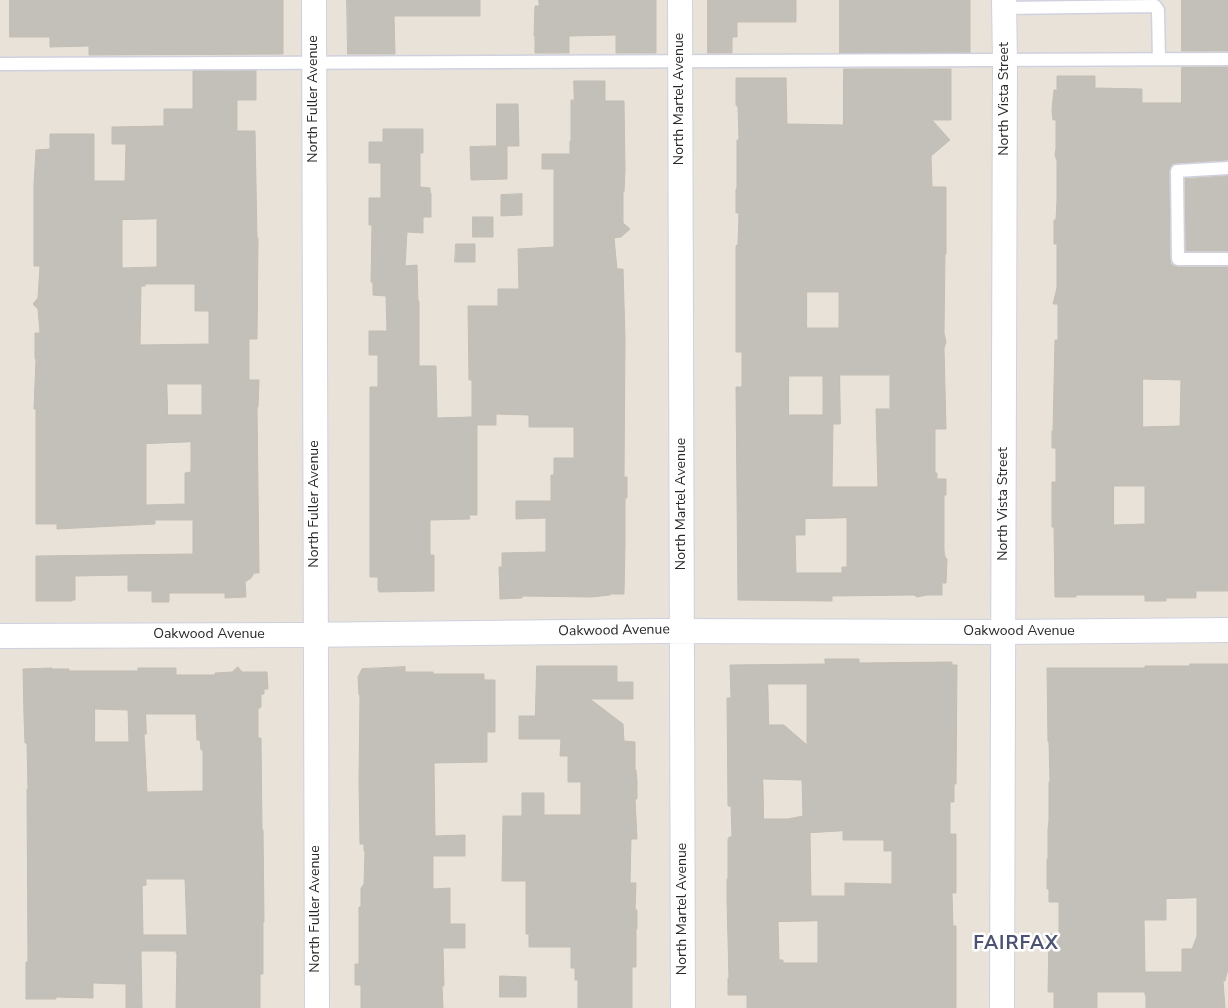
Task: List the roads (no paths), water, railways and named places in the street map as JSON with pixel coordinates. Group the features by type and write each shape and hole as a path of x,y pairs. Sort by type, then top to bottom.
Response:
{"street":[{"name":"North Fuller Avenue","path":"314,0 317,1008"},
{"name":"North Martel Avenue","path":"680,0 684,1008"},
{"name":"North Vista Street","path":"1002,1008 1004,4"},
{"name":"Oakwood Avenue","path":"0,636 683,631 1004,632 1228,630"}],"lane":[{"path":"1004,4 1155,6 1158,10 1159,59"},
{"path":"0,64 314,61 1005,61 1228,59"},
{"path":"1228,168 1177,171 1178,259 1228,259"}],"district":[{"name":"FAIRFAX","path":"1016,944"}]}
